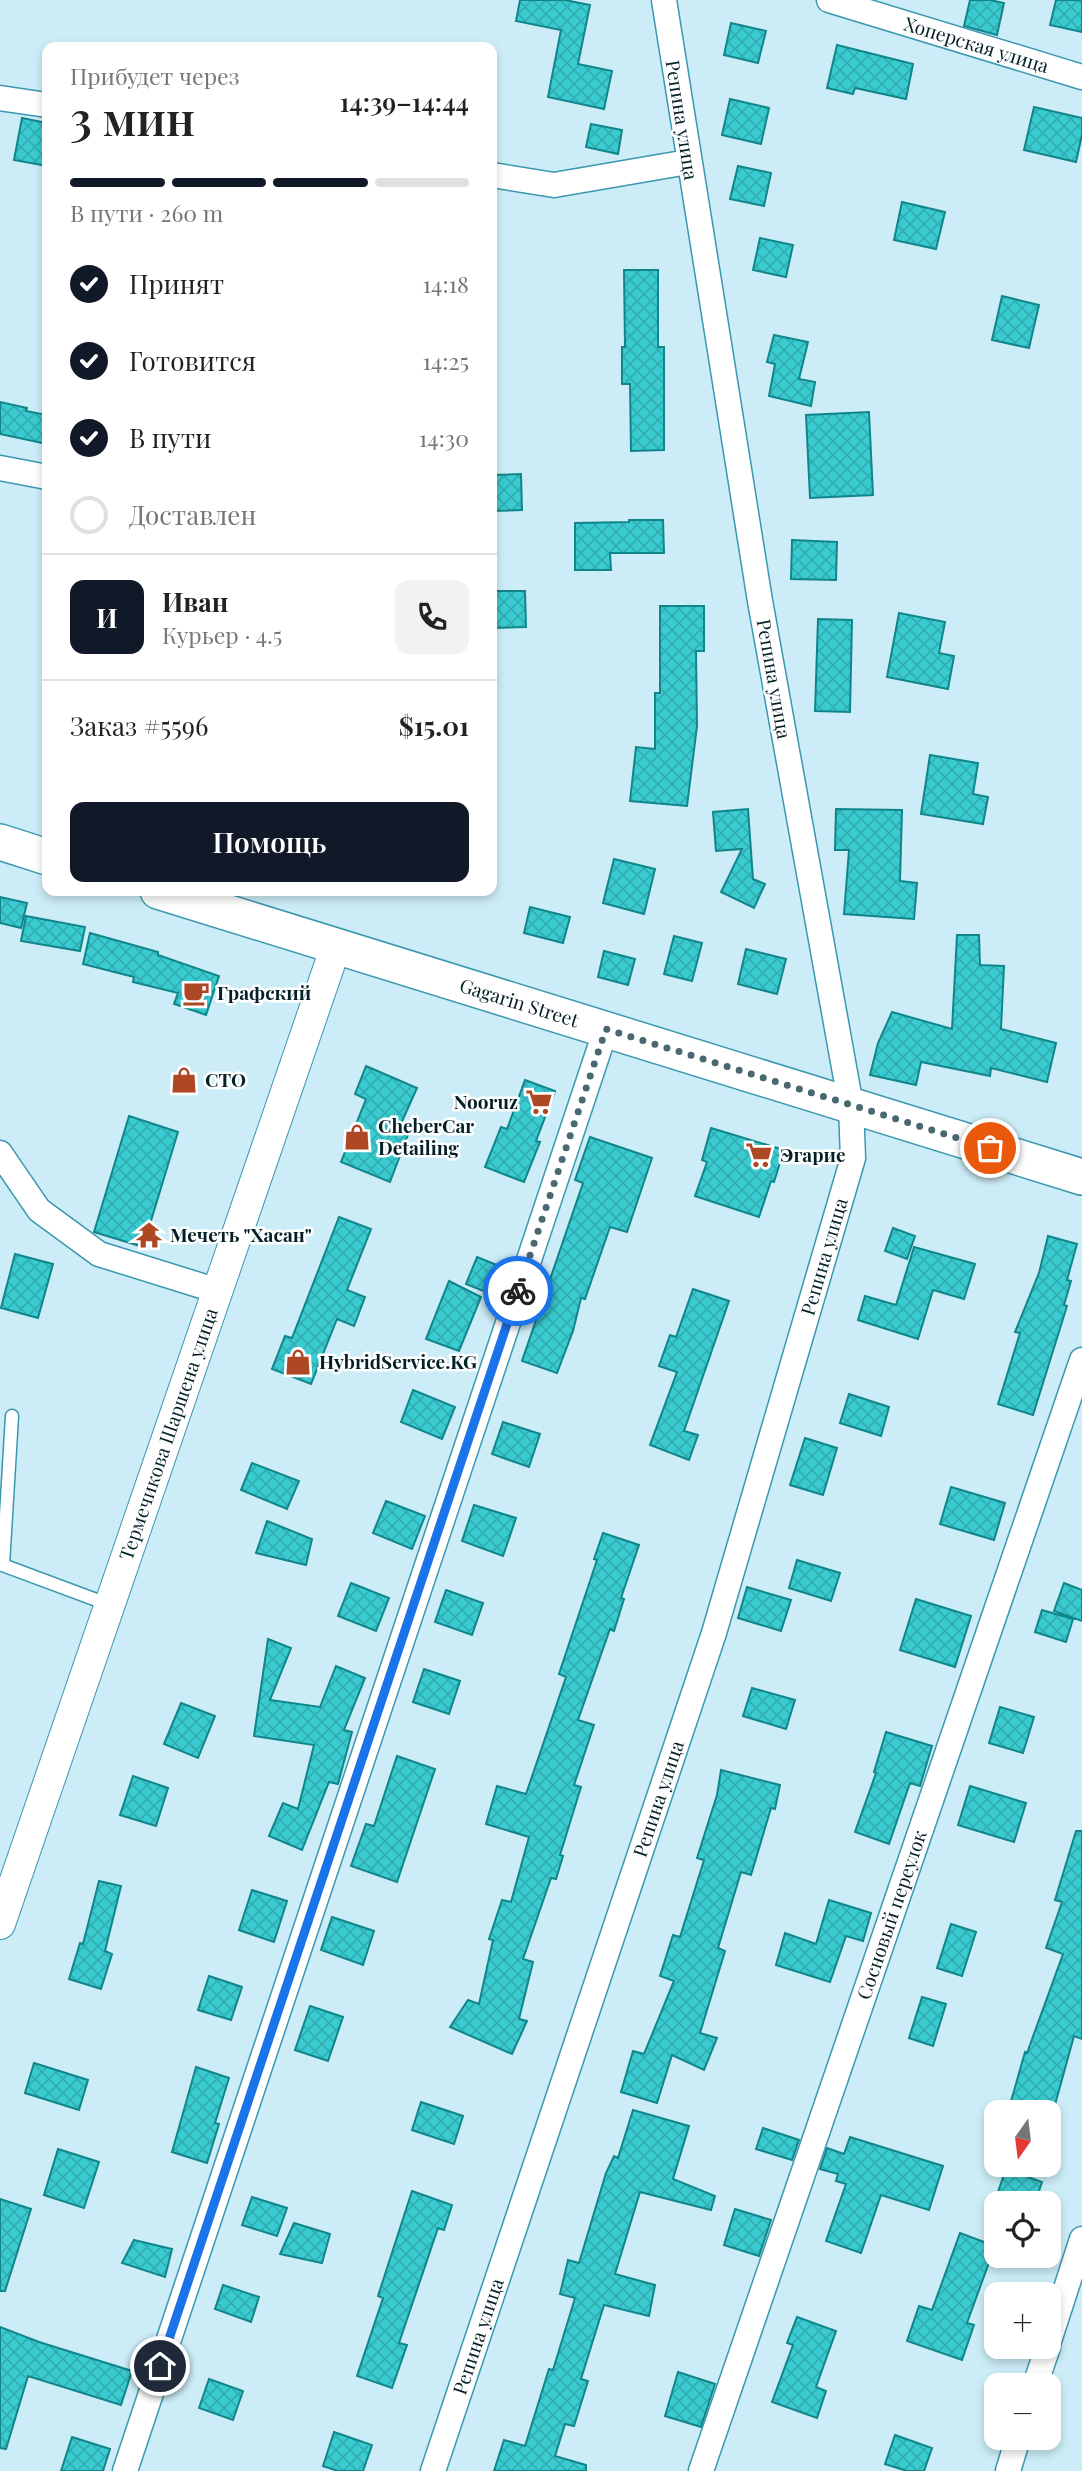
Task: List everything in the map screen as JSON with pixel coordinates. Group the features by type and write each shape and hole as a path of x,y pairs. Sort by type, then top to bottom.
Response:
{"main road":[{"path":"0,842 42,855"},
{"name":"Gagarin Street","path":"174,896 1082,1177"}],"street":[{"name":"Репина улица","path":"433,2471 714,1633 853,1158 851,1107 760,601 664,0"},
{"name":"Хоперская улица","path":"829,0 1082,77"},
{"path":"0,98 42,104"},
{"path":"497,176 554,185 688,162"},
{"path":"0,468 42,476"},
{"name":"Термечикова Шаршена улица","path":"0,1924 336,946"},
{"path":"125,2471 606,1029"},
{"path":"0,1153 39,1210 99,1254 218,1291"},
{"name":"Сосновый переулок","path":"701,2471 1082,1360"},
{"path":"1061,2305 1082,2239"},
{"path":"1008,2471 1014,2450"}],"lane":[{"path":"12,1416 1,1564 110,1605"}],"building":[{"path":"520,0 565,0 590,5 578,64 612,71 604,109 548,97 561,30 516,21"},
{"path":"970,0 1004,3 997,35 964,26"},
{"path":"1056,0 1082,0 1082,32 1050,25"},
{"path":"731,23 766,31 758,63 724,55"},
{"path":"837,45 913,64 906,99 855,88 853,94 827,88"},
{"path":"730,99 769,108 761,144 722,135"},
{"path":"1034,107 1082,118 1082,135 1076,162 1024,150"},
{"path":"22,118 42,122 42,165 14,160"},
{"path":"591,124 622,130 618,154 586,147"},
{"path":"738,166 771,173 764,206 730,199"},
{"path":"902,202 945,212 936,249 894,240"},
{"path":"760,238 793,245 786,277 753,270"},
{"path":"624,270 658,270 658,347 664,347 664,450 631,451 630,384 622,384 622,347 625,347"},
{"path":"1002,296 1039,305 1029,348 992,340"},
{"path":"774,335 808,342 799,379 815,382 811,406 769,396 775,364 767,362"},
{"path":"0,402 42,414 42,443 0,434"},
{"path":"869,412 873,495 810,498 806,415"},
{"path":"521,474 522,510 497,511 497,475"},
{"path":"663,520 664,553 610,553 611,570 575,570 575,523"},
{"path":"792,540 837,542 836,580 791,579"},
{"path":"497,591 525,591 526,627 497,628"},
{"path":"660,606 704,606 704,651 696,651 697,726 687,806 630,801 636,747 655,749 655,693 660,693"},
{"path":"899,613 945,622 939,653 954,656 948,689 887,677"},
{"path":"818,619 852,620 850,712 815,711"},
{"path":"930,755 978,763 973,794 988,797 983,824 921,814"},
{"path":"748,809 753,879 765,884 754,908 721,892 742,849 716,851 713,812"},
{"path":"836,809 902,810 900,881 917,883 914,919 844,914 849,850 835,850"},
{"path":"614,859 655,869 644,914 603,903"},
{"path":"0,897 27,903 21,928 0,923"},
{"path":"530,907 570,917 563,943 524,933"},
{"path":"26,916 85,927 80,951 21,941"},
{"path":"90,933 158,952 158,955 219,976 206,1015 174,1004 178,993 133,982 134,977 83,964"},
{"path":"957,935 979,935 980,965 1004,966 1001,1029 1056,1043 1047,1082 991,1068 990,1076 921,1062 916,1085 870,1075 878,1043 892,1012 952,1029"},
{"path":"674,936 702,943 692,981 664,974"},
{"path":"746,949 786,959 777,994 738,984"},
{"path":"604,951 635,959 628,985 598,977"},
{"path":"366,1066 417,1088 399,1128 409,1132 390,1182 341,1162 366,1099 355,1094"},
{"path":"525,1080 555,1091 536,1141 540,1142 524,1182 485,1167 501,1127 507,1129"},
{"path":"129,1116 178,1132 143,1247 94,1232"},
{"path":"711,1128 784,1150 759,1217 695,1196 707,1162 702,1160"},
{"path":"590,1137 652,1158 627,1232 610,1227 585,1299 581,1298 573,1331 557,1373 522,1361 583,1183 575,1180"},
{"path":"339,1217 371,1229 347,1290 365,1297 354,1326 337,1319 311,1384 272,1369 285,1336 292,1338"},
{"path":"893,1228 915,1236 907,1259 885,1251"},
{"path":"1048,1236 1077,1244 1067,1280 1071,1281 1064,1305 1067,1306 1033,1415 998,1404 1020,1333 1015,1332 1039,1273"},
{"path":"914,1247 975,1264 964,1299 933,1290 918,1339 858,1320 865,1296 896,1305"},
{"path":"15,1254 53,1264 38,1318 1,1308"},
{"path":"477,1257 509,1270 498,1297 466,1284"},
{"path":"449,1281 481,1297 459,1351 426,1339"},
{"path":"693,1289 729,1301 684,1431 698,1435 689,1460 650,1445 677,1372 659,1366 670,1335 676,1337"},
{"path":"413,1390 455,1407 442,1439 401,1422"},
{"path":"849,1394 889,1407 881,1436 840,1423"},
{"path":"503,1422 540,1434 529,1467 492,1454"},
{"path":"805,1438 837,1448 823,1495 790,1485"},
{"path":"252,1463 299,1481 287,1509 241,1490"},
{"path":"951,1487 1005,1503 994,1540 940,1524"},
{"path":"386,1501 425,1516 412,1549 373,1533"},
{"path":"474,1505 516,1518 503,1556 462,1541"},
{"path":"267,1521 312,1539 306,1565 256,1553"},
{"path":"603,1533 639,1545 621,1598 624,1599 614,1631 610,1629 578,1720 594,1725 574,1785 581,1787 560,1855 563,1856 556,1879 551,1878 523,1959 533,1962 519,2019 527,2021 512,2054 450,2027 468,2000 479,2004 493,1940 489,1939 502,1900 511,1902 529,1837 486,1824 497,1786 526,1794 566,1677 559,1674 597,1560 594,1559"},
{"path":"797,1560 840,1573 831,1601 789,1588"},
{"path":"351,1583 389,1598 376,1631 338,1616"},
{"path":"1064,1583 1082,1590 1082,1621 1054,1611"},
{"path":"747,1587 791,1600 781,1631 738,1618"},
{"path":"446,1590 483,1603 472,1635 435,1622"},
{"path":"916,1599 971,1616 955,1667 900,1650"},
{"path":"1042,1610 1073,1619 1066,1642 1035,1632"},
{"path":"268,1639 291,1648 270,1700 320,1707 336,1666 365,1678 344,1730 352,1732 338,1784 329,1782 302,1850 269,1836 283,1803 298,1809 314,1745 254,1736"},
{"path":"424,1669 460,1681 449,1714 413,1702"},
{"path":"752,1688 795,1700 786,1729 743,1716"},
{"path":"181,1703 215,1716 198,1758 164,1744"},
{"path":"1000,1707 1034,1717 1023,1753 989,1743"},
{"path":"886,1732 932,1746 920,1786 910,1783 889,1844 855,1832 876,1773 874,1772"},
{"path":"397,1756 435,1769 397,1882 351,1866 366,1824 374,1826"},
{"path":"721,1770 780,1785 775,1809 771,1808 751,1875 741,1872 718,1948 725,1951 700,2033 717,2038 704,2070 672,2055 657,2103 621,2092 633,2051 644,2054 674,1981 660,1976 673,1935 680,1937 704,1860 697,1858 717,1795"},
{"path":"133,1776 168,1788 156,1826 120,1815"},
{"path":"970,1786 1026,1803 1014,1842 958,1825"},
{"path":"1076,1831 1082,1831 1082,2039 1074,2036 1056,2100 1011,2100 1025,2052 1027,2053 1063,1954 1046,1948 1062,1902 1055,1900"},
{"path":"99,1881 121,1886 105,1951 112,1954 101,1989 69,1979 80,1943 83,1944"},
{"path":"252,1890 287,1901 274,1942 239,1930"},
{"path":"829,1900 871,1913 863,1941 846,1936 830,1982 776,1965 785,1933 816,1944"},
{"path":"332,1917 374,1931 363,1965 321,1950"},
{"path":"951,1924 976,1932 962,1976 937,1968"},
{"path":"209,1976 242,1987 231,2020 198,2010"},
{"path":"922,1997 946,2004 933,2046 909,2038"},
{"path":"310,2006 343,2017 328,2061 295,2050"},
{"path":"34,2063 88,2080 79,2110 25,2093"},
{"path":"196,2067 229,2078 215,2123 219,2124 207,2163 172,2152"},
{"path":"421,2102 463,2116 454,2144 412,2130"},
{"path":"633,2110 689,2126 673,2179 715,2196 711,2210 640,2192 615,2274 655,2285 649,2316 604,2305 581,2379 588,2381 574,2426 565,2424 555,2456 586,2465 586,2471 494,2471 504,2440 525,2446 549,2369 553,2370 575,2298 560,2294 568,2260 579,2263 606,2173 614,2156 618,2158"},
{"path":"763,2128 799,2140 792,2160 756,2149"},
{"path":"850,2137 943,2166 929,2210 881,2195 861,2253 826,2241 846,2184 836,2181 838,2174 820,2169 827,2148 844,2154"},
{"path":"58,2149 99,2162 84,2208 44,2195"},
{"path":"1003,2177 1028,2177 1042,2182 1039,2191 998,2191"},
{"path":"412,2191 452,2205 444,2230 438,2228 399,2343 407,2345 392,2388 357,2376 383,2298 378,2296"},
{"path":"252,2197 287,2208 277,2236 242,2225"},
{"path":"0,2199 31,2209 5,2291 0,2291"},
{"path":"735,2209 771,2220 759,2256 724,2245"},
{"path":"294,2223 330,2234 322,2263 280,2254"},
{"path":"960,2233 984,2242 984,2268 987,2268 967,2323 974,2325 962,2360 907,2341 919,2306 932,2310"},
{"path":"134,2240 172,2249 165,2277 122,2263"},
{"path":"223,2285 259,2297 251,2322 215,2309"},
{"path":"797,2317 836,2331 816,2387 826,2391 817,2418 772,2402 793,2345 787,2343"},
{"path":"0,2327 132,2371 121,2405 28,2376 6,2449 0,2448"},
{"path":"678,2372 715,2384 701,2427 665,2416"},
{"path":"209,2379 243,2391 233,2420 199,2408"},
{"path":"334,2432 372,2445 363,2471 338,2471 323,2466"},
{"path":"895,2435 932,2448 924,2471 907,2471 885,2464"},
{"path":"72,2437 110,2449 103,2471 61,2471"}],"way so far":[{"path":"518,1291 606,1029 990,1148"}],"place":[{"name":"Графский","path":"196,993"},
{"name":"СТО","path":"184,1080"},
{"name":"Nooruz","path":"539,1102"},
{"name":"CheberCar Detailing","path":"357,1137"},
{"name":"Эгарие","path":"759,1155"},
{"name":"Мечеть \"Хасан\"","path":"149,1235"},
{"name":"HybridService.KG","path":"298,1362"}],"route":[{"path":"160,2366 518,1291"}]}
